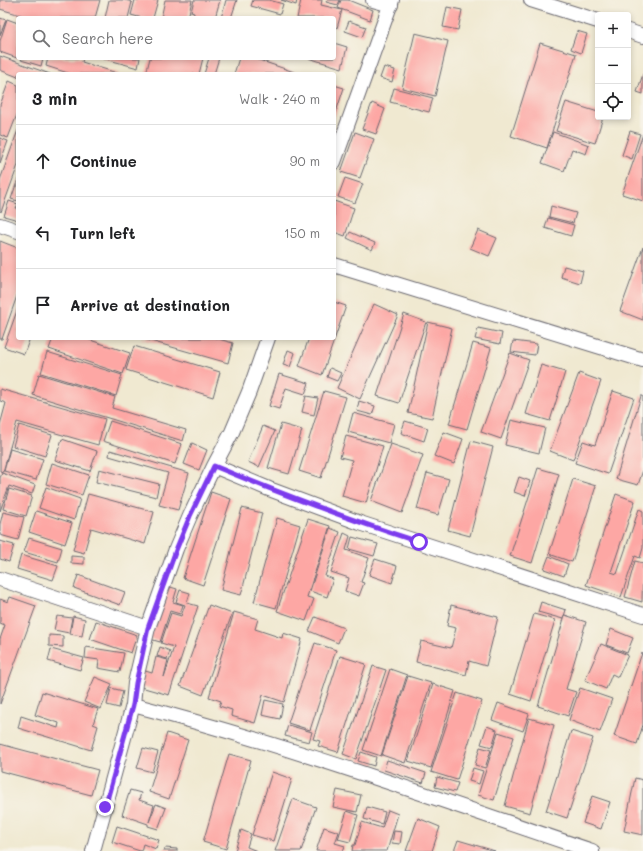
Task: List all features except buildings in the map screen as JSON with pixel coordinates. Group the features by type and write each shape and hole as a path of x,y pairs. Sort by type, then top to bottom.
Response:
{"street":[{"path":"336,157 392,3 373,0"},
{"path":"530,0 595,20"},
{"path":"631,32 643,36"},
{"path":"0,225 16,230"},
{"path":"336,267 643,360"},
{"path":"92,851 133,705 136,683 148,628 179,543 196,503 232,432 250,392 267,340"},
{"path":"214,466 269,489 360,523 643,615"},
{"path":"0,579 148,628"},
{"path":"133,705 180,717 289,749 592,851"}],"route":[{"path":"105,807 133,705 136,683 148,628 176,550 190,516 214,466 269,489 360,523 419,542"}]}
